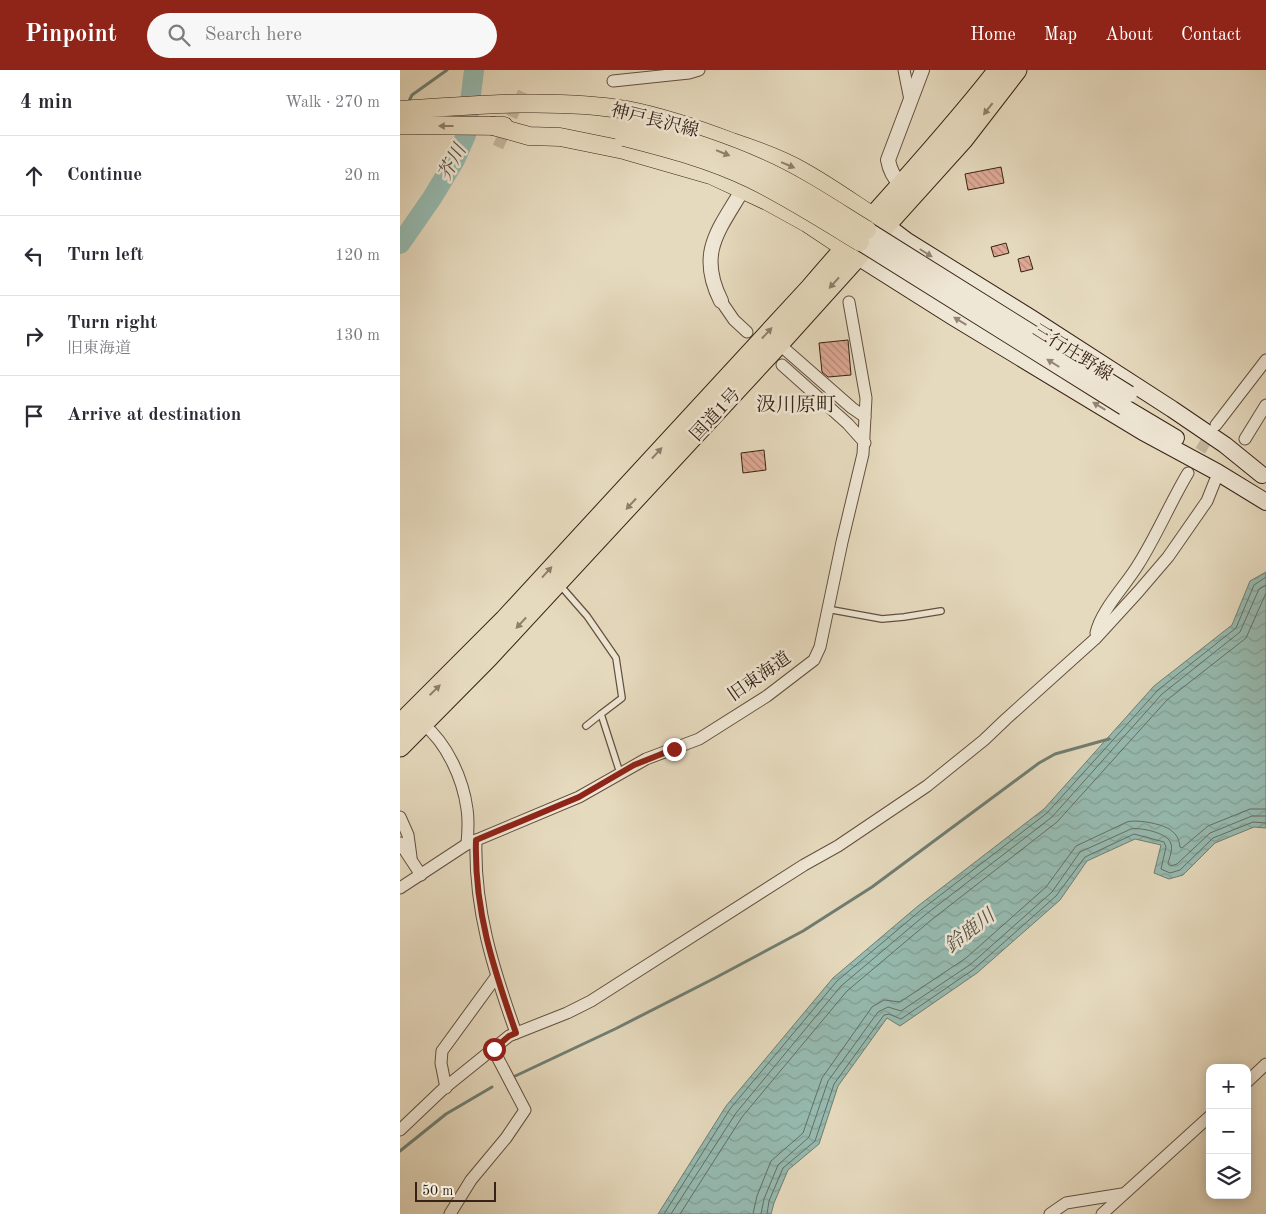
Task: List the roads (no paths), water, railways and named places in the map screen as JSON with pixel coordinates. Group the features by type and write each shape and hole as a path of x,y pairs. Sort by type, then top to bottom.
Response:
{"highway":[{"name":"国道1号","path":"400,747 489,657 779,344 865,237 902,186 998,70"},
{"name":"国道1号","path":"400,724 504,620 803,294 865,237 963,140 1017,70"}],"main road":[{"name":"神戸長沢線","path":"400,111 498,115 531,114 591,118 625,130 807,223 865,237"},
{"name":"神戸長沢線","path":"400,125 498,115 529,136 560,137 676,122 802,170 865,237"},
{"name":"神戸長沢線","path":"625,130 676,136 758,167 792,184 865,237"},
{"name":"三行庄野線","path":"865,237 1127,401 1264,476"},
{"name":"三行庄野線","path":"865,237 968,326 1143,432 1216,471 1266,494"},
{"name":"三行庄野線","path":"865,237 907,241 1032,318 1172,409 1225,445 1264,476"},
{"name":"三行庄野線","path":"1127,401 1216,471 1266,502"}],"street":[{"path":"612,81 689,73 699,70"},
{"path":"904,70 910,100"},
{"path":"902,186 894,178 888,160 922,70"},
{"path":"743,189 720,227 710,256 712,280 721,302 734,320 747,332"},
{"name":"旧東海道","path":"400,888 471,842 579,797 646,759 699,739 766,696 814,660 820,647 827,609 864,454 866,398 849,302"},
{"path":"779,344 852,408 865,417"},
{"path":"1216,425 1266,360"},
{"path":"782,365 848,424 865,443"},
{"path":"1244,439 1266,404"},
{"path":"400,1130 446,1088 509,1036 567,1013 591,1001 804,865 838,846 927,786 984,740 1095,639 1138,592 1168,557 1207,501 1216,471"},
{"path":"1095,639 1098,626 1159,530 1168,507 1188,473"},
{"path":"423,724 434,732 444,748 455,769 464,793 480,910 496,977 516,1033"},
{"path":"400,817 408,835 411,857"},
{"path":"400,834 421,875"},
{"path":"400,843 411,857"},
{"path":"446,1088 441,1063 442,1051 496,977"},
{"path":"450,1214 470,1180 506,1138 525,1110 494,1049"},
{"path":"1251,1078 1266,1064"},
{"path":"1102,1214 1206,1120"},
{"path":"1050,1214 1066,1203 1122,1194"}],"lane":[{"path":"558,583 587,616 616,658 622,698 586,726"},
{"path":"827,609 882,619 904,618 941,611"},
{"path":"601,714 620,773"}],"water":[{"name":"鈴鹿川","path":"1266,572 1266,828 1254,827 1215,843 1183,875 1169,879 1154,873 1161,845 1135,839 1087,861 1060,900 977,973 900,1026 887,1018 838,1086 819,1144 788,1170 771,1214 658,1214 726,1106 833,978 918,906 1044,809 1154,686 1232,625 1250,581"}],"waterway":[{"path":"408,103 412,95 447,70"},
{"name":"芥川","path":"400,244 432,198 455,160 466,135 474,70"},
{"path":"511,1078 615,1029 803,931 872,887 1039,763 1055,754 1109,739"},
{"path":"400,1151 446,1114 492,1087"}],"tunnel":[{"path":"498,147 524,90"},
{"path":"1192,465 1213,429"}],"district":[{"name":"汲川原町","path":"796,404"}]}
